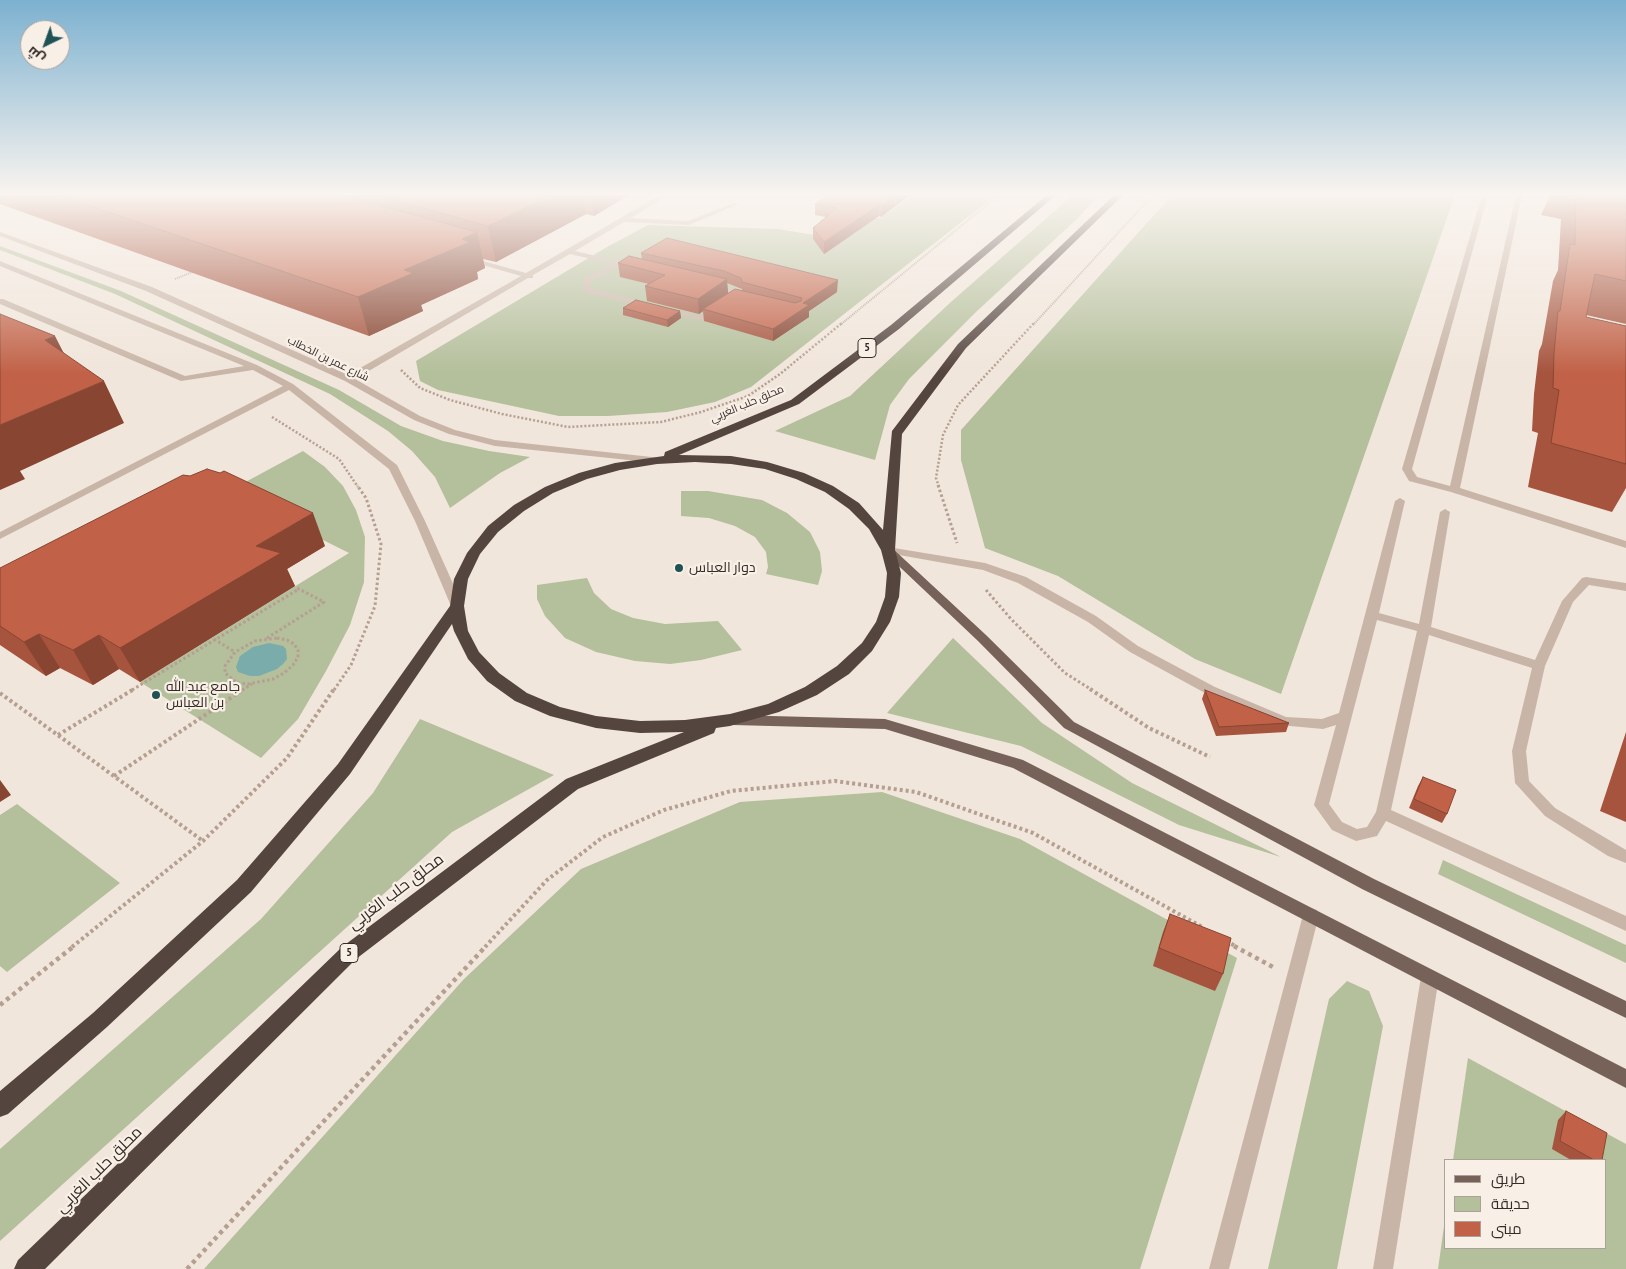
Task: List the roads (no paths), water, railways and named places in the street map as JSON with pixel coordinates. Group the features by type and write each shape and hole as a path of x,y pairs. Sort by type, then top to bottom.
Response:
{"highway":[{"name":"محلق حلب الغربي","path":"657,460 795,402 895,328 982,254"},
{"path":"888,550 896,434 962,346 1057,254"},
{"path":"694,458 731,460 767,466 800,476 829,489 854,506 874,526 888,550 894,573 892,597 883,622 867,647 843,670 811,691 773,708 730,720 685,726 640,727 596,722 556,712 521,697 493,677 473,655 461,631 457,606 461,579 474,552 493,529 519,508 549,490 584,476 620,466 657,460 694,458"},
{"path":"0,1106 100,1020 244,886 344,769 457,606"},
{"name":"محلق حلب الغربي","path":"27,1269 349,953 572,784 730,720"}],"main road":[{"path":"888,550 982,638 1069,725 1368,884 1626,1010"},
{"path":"730,720 885,724 1018,764 1626,1079"}],"street":[{"name":"شارع عمر بن الخطاب","path":"55,254 149,289 348,379 417,418 452,432 495,443 657,460"},
{"path":"348,379 566,254"},
{"path":"580,254 647,269"},
{"path":"1468,254 1407,469 1413,478 1626,545"},
{"path":"1454,490 1506,254"},
{"path":"464,257 530,276"},
{"path":"0,263 254,367 290,386 393,467 420,521 457,606"},
{"path":"620,263 588,280 586,286 590,291 700,320 739,297 738,293 721,286 702,282"},
{"path":"0,301 184,379 254,367"},
{"path":"0,536 290,386"},
{"path":"1400,501 1372,615 1321,805 1337,826 1356,835 1372,832 1383,813 1424,629 1445,512"},
{"path":"888,550 986,567 1022,580 1092,620 1134,649 1210,690 1284,722 1323,724 1345,716"},
{"path":"1626,587 1586,581 1568,601 1539,666 1519,751 1522,783 1550,812 1613,852 1626,857"},
{"path":"1372,615 1424,629 1539,666"},
{"path":"1383,813 1626,924"},
{"path":"1219,1269 1311,915"},
{"path":"1383,1269 1430,977"}],"water":[{"path":"269,643 283,646 286,649 287,659 283,664 277,669 259,676 250,676 238,672 236,667 240,656 253,647"}],"place":[{"name":"دوار العباس","path":"679,568"},
{"name":"جامع عبد الله بن العباس","path":"156,695"}]}
